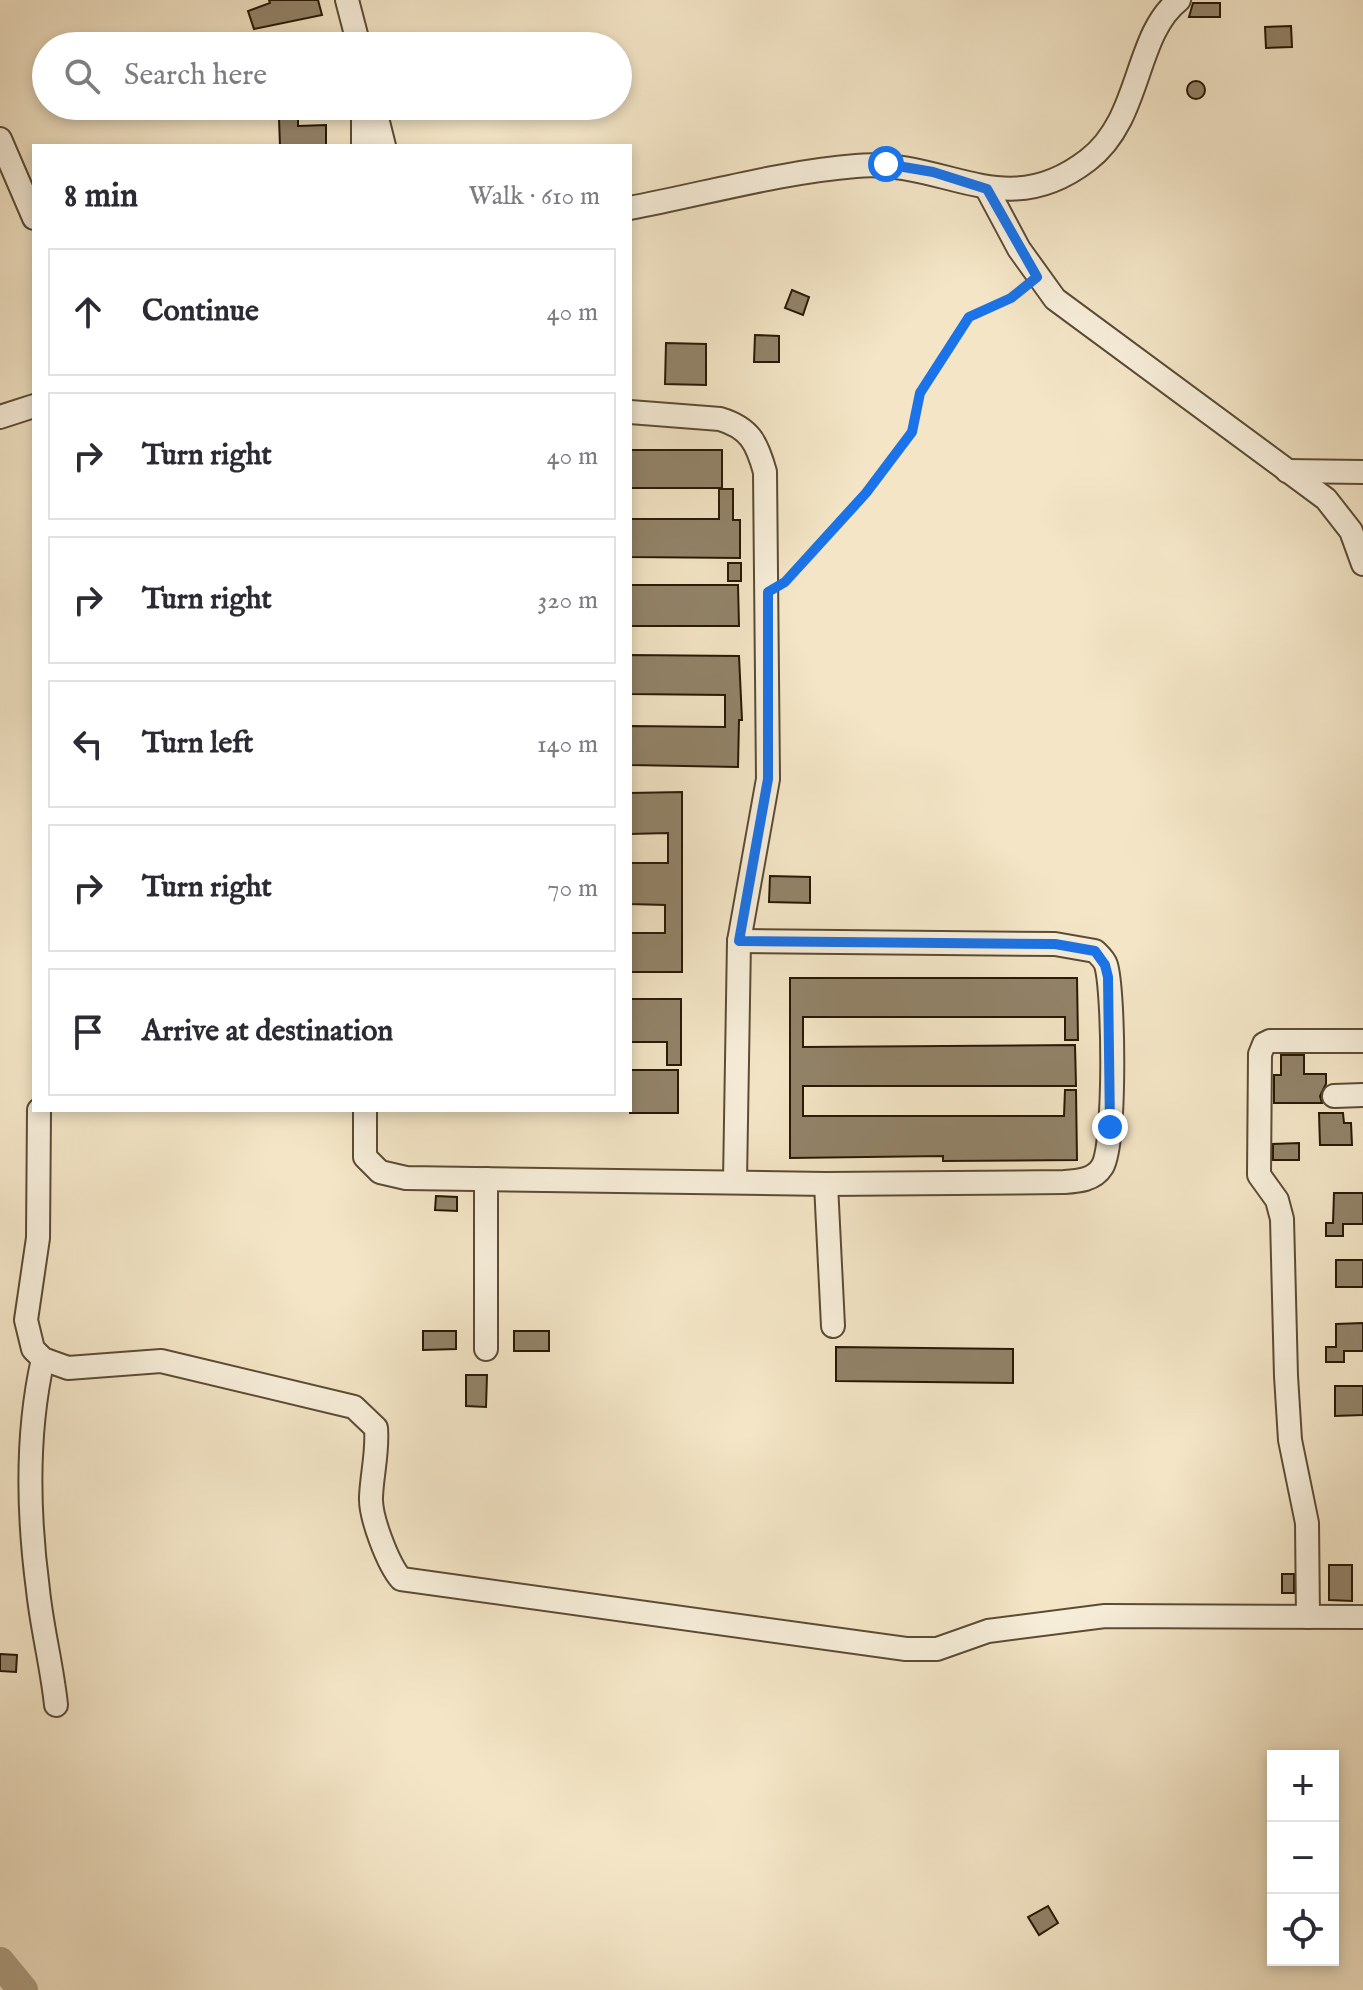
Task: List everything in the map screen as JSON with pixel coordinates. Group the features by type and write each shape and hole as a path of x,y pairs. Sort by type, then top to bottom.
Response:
{"lane":[{"path":"347,0 355,32"},
{"path":"632,208 830,169 872,165 933,172 987,189 1036,188 1087,161 1109,142 1122,121 1162,19 1179,0"},
{"path":"363,120 363,144"},
{"path":"378,120 384,144"},
{"path":"0,139 32,213"},
{"path":"987,189 1037,277 1055,299 1326,499 1351,531 1363,564"},
{"path":"0,417 32,407"},
{"path":"632,412 720,419 746,429 754,439 765,472 768,779 739,941 735,1181"},
{"path":"1287,471 1363,472"},
{"path":"365,1112 365,1157 380,1172 406,1178 826,1184 1064,1182 1095,1175 1103,1167 1110,1144 1110,1022 1105,965 1095,951 1071,944 739,941"},
{"path":"1308,1617 1307,1523 1290,1440 1286,1389 1282,1219 1277,1200 1259,1175 1260,1054 1264,1044 1270,1041 1363,1041"},
{"path":"1334,1096 1363,1095"},
{"path":"39,1112 38,1238 26,1320 33,1349 43,1359 68,1368 161,1361 354,1407 376,1428 378,1453 370,1501 391,1567 401,1579 906,1649 937,1649 988,1631 1105,1616 1363,1617"},
{"path":"486,1179 486,1349"},
{"path":"826,1184 833,1326"},
{"path":"43,1359 33,1403 30,1511 38,1593 50,1650 56,1705"}],"path":[{"path":"768,592 785,582 866,493 912,432 920,393 969,317 1011,298 1037,277"}],"building":[{"path":"269,0 318,0 322,15 254,29 248,11 270,3"},
{"path":"1193,3 1220,3 1220,17 1189,17"},
{"path":"1291,26 1292,47 1266,48 1265,27"},
{"path":"1196,81 1205,90 1196,99 1187,90"},
{"path":"279,120 298,120 298,126 326,125 326,144 280,144"},
{"path":"792,290 809,297 803,315 785,308"},
{"path":"755,335 779,336 779,362 754,362"},
{"path":"666,343 706,344 706,385 665,384"},
{"path":"632,450 722,450 722,488 632,488"},
{"path":"719,489 733,489 733,520 740,520 740,558 632,557 632,519 719,519"},
{"path":"728,563 741,563 741,581 728,581"},
{"path":"632,585 738,585 739,626 632,626"},
{"path":"632,655 739,656 742,720 739,720 738,767 632,765 632,726 725,727 725,695 632,694"},
{"path":"682,792 682,972 632,972 632,933 665,933 665,905 632,904 632,863 668,863 668,833 632,834 632,793"},
{"path":"770,876 810,877 810,903 769,902"},
{"path":"790,978 1077,978 1078,1040 1065,1040 1065,1017 803,1017 803,1047 1075,1045 1076,1086 803,1086 803,1116 1064,1116 1065,1090 1076,1090 1077,1160 943,1161 943,1156 790,1158"},
{"path":"632,999 681,999 681,1065 667,1065 667,1042 632,1042"},
{"path":"1281,1055 1304,1055 1304,1074 1326,1074 1326,1084 1320,1096 1322,1103 1274,1103 1274,1075 1281,1075"},
{"path":"632,1070 678,1070 678,1113 630,1113"},
{"path":"1319,1113 1343,1113 1344,1123 1351,1123 1352,1145 1320,1145"},
{"path":"1299,1143 1299,1160 1273,1160 1273,1144"},
{"path":"1334,1193 1363,1193 1363,1224 1343,1224 1343,1236 1326,1236 1326,1223 1333,1223"},
{"path":"436,1196 457,1197 457,1211 435,1210"},
{"path":"1336,1260 1363,1260 1363,1287 1336,1287"},
{"path":"1363,1323 1363,1351 1344,1351 1344,1362 1326,1362 1326,1347 1336,1347 1336,1324"},
{"path":"423,1331 456,1331 456,1349 423,1350"},
{"path":"514,1331 549,1331 549,1351 514,1351"},
{"path":"836,1347 1013,1349 1013,1383 836,1381"},
{"path":"466,1375 487,1375 486,1407 466,1406"},
{"path":"1335,1386 1363,1386 1363,1415 1335,1416"},
{"path":"1329,1565 1352,1565 1352,1601 1329,1600"},
{"path":"1282,1574 1294,1574 1294,1593 1282,1593"},
{"path":"0,1654 17,1655 16,1672 0,1671"},
{"path":"1048,1906 1058,1923 1039,1935 1028,1917"}],"waterway":[{"path":"0,1962 23,1990"}],"route":[{"path":"886,164 933,172 987,189 1037,277 1011,298 969,317 920,393 912,432 866,493 785,582 768,592 768,779 744,898 739,941 1071,944 1095,951 1102,958 1108,977 1110,1127"}]}
